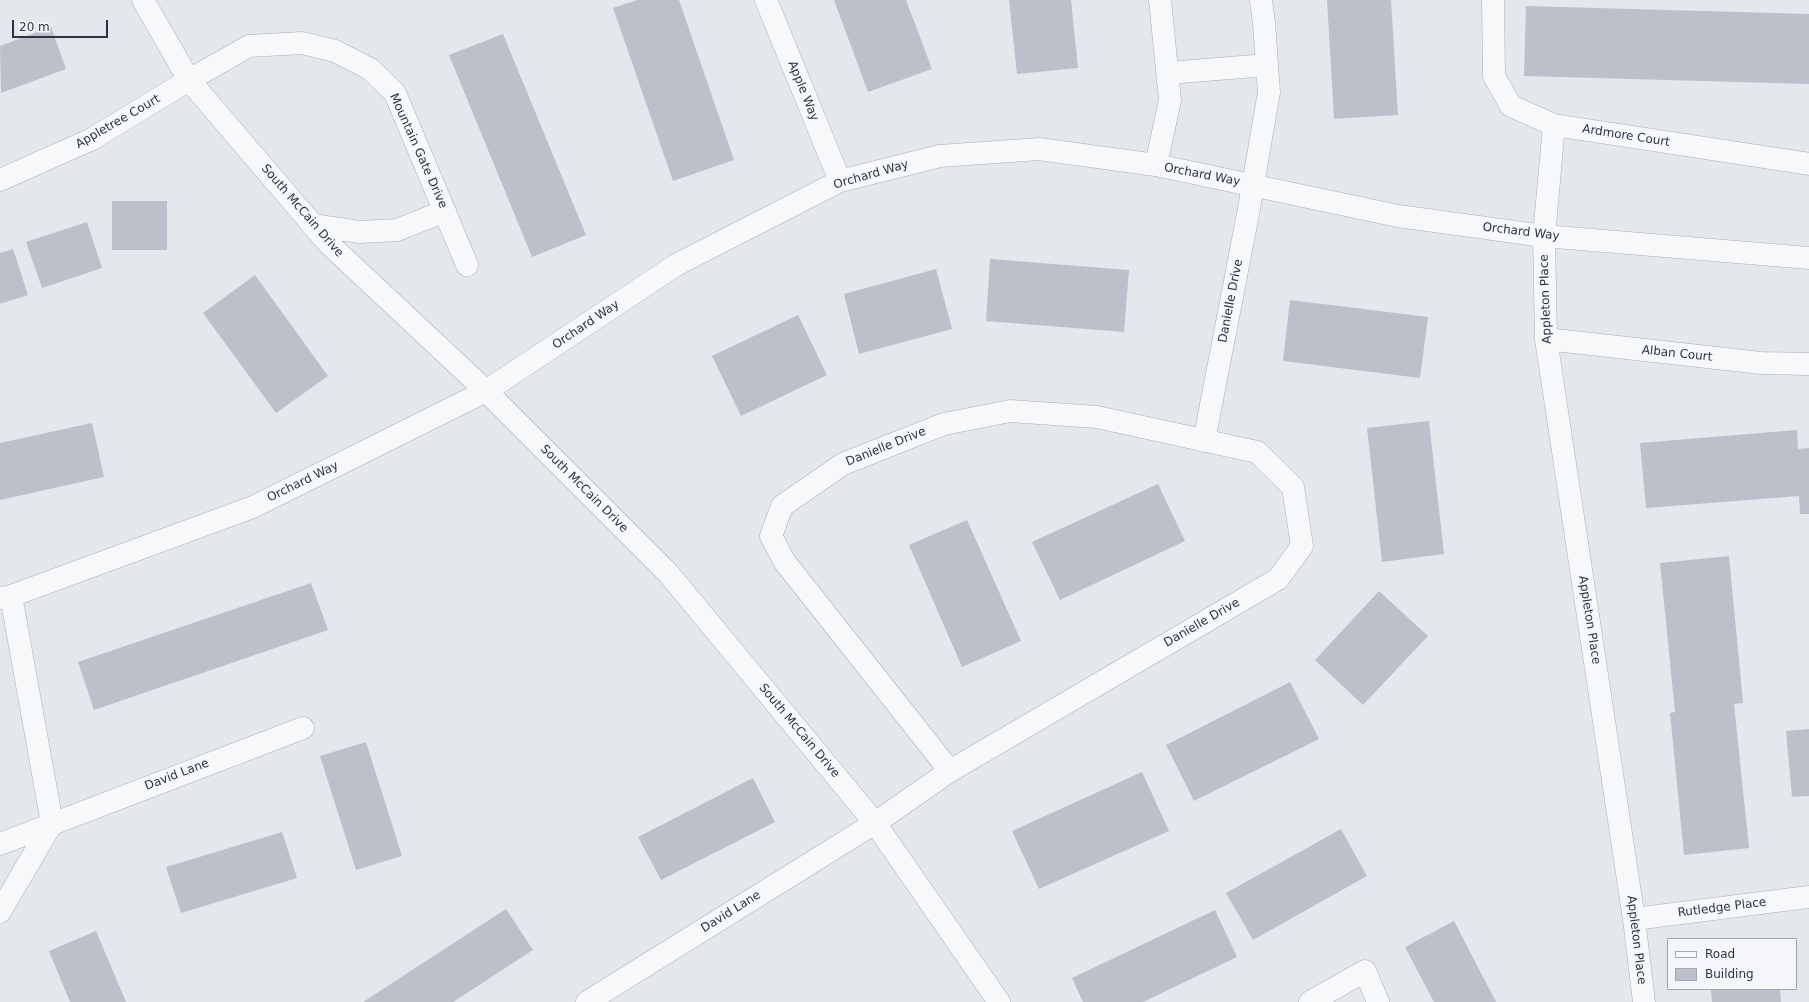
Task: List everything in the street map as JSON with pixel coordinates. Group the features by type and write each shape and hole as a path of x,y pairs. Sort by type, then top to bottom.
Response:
{"street":[{"name":"South McCain Drive","path":"143,0 189,80 329,244 486,391 668,573 875,823 999,1002"},
{"name":"Apple Way","path":"766,0 840,181"},
{"path":"1156,165 1170,100 1160,0"},
{"name":"Danielle Drive","path":"1204,441 1253,185 1269,92 1261,0"},
{"name":"Ardmore Court","path":"1493,0 1494,76 1511,106 1554,125 1809,164"},
{"name":"Mountain Gate Drive","path":"189,80 249,46 302,43 335,51 370,69 395,93 467,265"},
{"path":"1168,73 1267,65"},
{"name":"Appletree Court","path":"0,180 92,139 189,80"},
{"path":"1544,236 1554,125"},
{"name":"Orchard Way","path":"6,597 253,507 486,391 676,265 840,181 940,156 1039,149 1156,165 1398,216 1544,236 1809,258"},
{"path":"312,225 360,232 398,230 445,211"},
{"name":"Appleton Place","path":"1544,236 1546,339 1634,919 1644,1002"},
{"name":"Alban Court","path":"1546,339 1760,363 1809,364"},
{"name":"Danielle Drive","path":"875,823 950,771 1278,579 1302,546 1292,487 1256,452 1097,417 1010,411 944,424 843,464 782,506 771,536 784,561 950,771"},
{"path":"0,912 52,823 6,597"},
{"name":"David Lane","path":"0,844 303,728"},
{"name":"David Lane","path":"587,1002 875,823"},
{"name":"Rutledge Place","path":"1634,919 1809,897"},
{"path":"1310,1002 1365,971 1378,1002"}],"building":[{"path":"637,0 679,0 734,160 673,181 613,8"},
{"path":"834,0 906,0 932,69 868,92"},
{"path":"1009,0 1071,0 1078,68 1017,74"},
{"path":"1327,0 1391,0 1398,115 1334,119"},
{"path":"1526,6 1809,14 1809,84 1524,76"},
{"path":"51,27 66,69 1,93 0,46"},
{"path":"503,34 586,235 532,257 449,55"},
{"path":"112,201 167,201 167,250 112,250"},
{"path":"87,222 102,268 42,288 26,242"},
{"path":"13,249 28,295 0,304 0,253"},
{"path":"990,259 1129,270 1124,332 986,321"},
{"path":"936,269 952,329 859,354 844,294"},
{"path":"255,275 328,376 276,413 203,313"},
{"path":"1290,300 1428,317 1420,378 1283,361"},
{"path":"798,315 827,375 741,416 712,356"},
{"path":"1429,421 1444,554 1382,562 1367,428"},
{"path":"92,423 104,477 0,500 0,443"},
{"path":"1797,430 1798,449 1809,448 1809,514 1800,514 1799,496 1646,508 1640,443"},
{"path":"1158,484 1185,541 1060,600 1032,542"},
{"path":"967,520 1021,641 962,667 909,545"},
{"path":"1729,556 1743,703 1734,704 1749,848 1684,855 1670,713 1675,712 1660,563"},
{"path":"311,583 328,630 94,710 78,662"},
{"path":"1379,591 1428,636 1363,705 1315,660"},
{"path":"1290,682 1319,739 1194,801 1166,745"},
{"path":"1809,729 1809,796 1792,797 1786,731"},
{"path":"366,742 402,856 356,870 320,756"},
{"path":"1142,772 1169,831 1039,889 1012,831"},
{"path":"753,778 775,822 661,880 638,837"},
{"path":"1341,829 1367,876 1253,940 1226,893"},
{"path":"282,832 297,878 181,913 166,867"},
{"path":"506,909 533,950 453,1002 363,1002"},
{"path":"1215,910 1237,957 1143,1002 1083,1002 1072,978"},
{"path":"1454,921 1496,1002 1434,1002 1405,947"},
{"path":"96,931 126,1002 70,1002 49,951"},
{"path":"1711,990 1780,990 1781,1002 1712,1002"}]}
